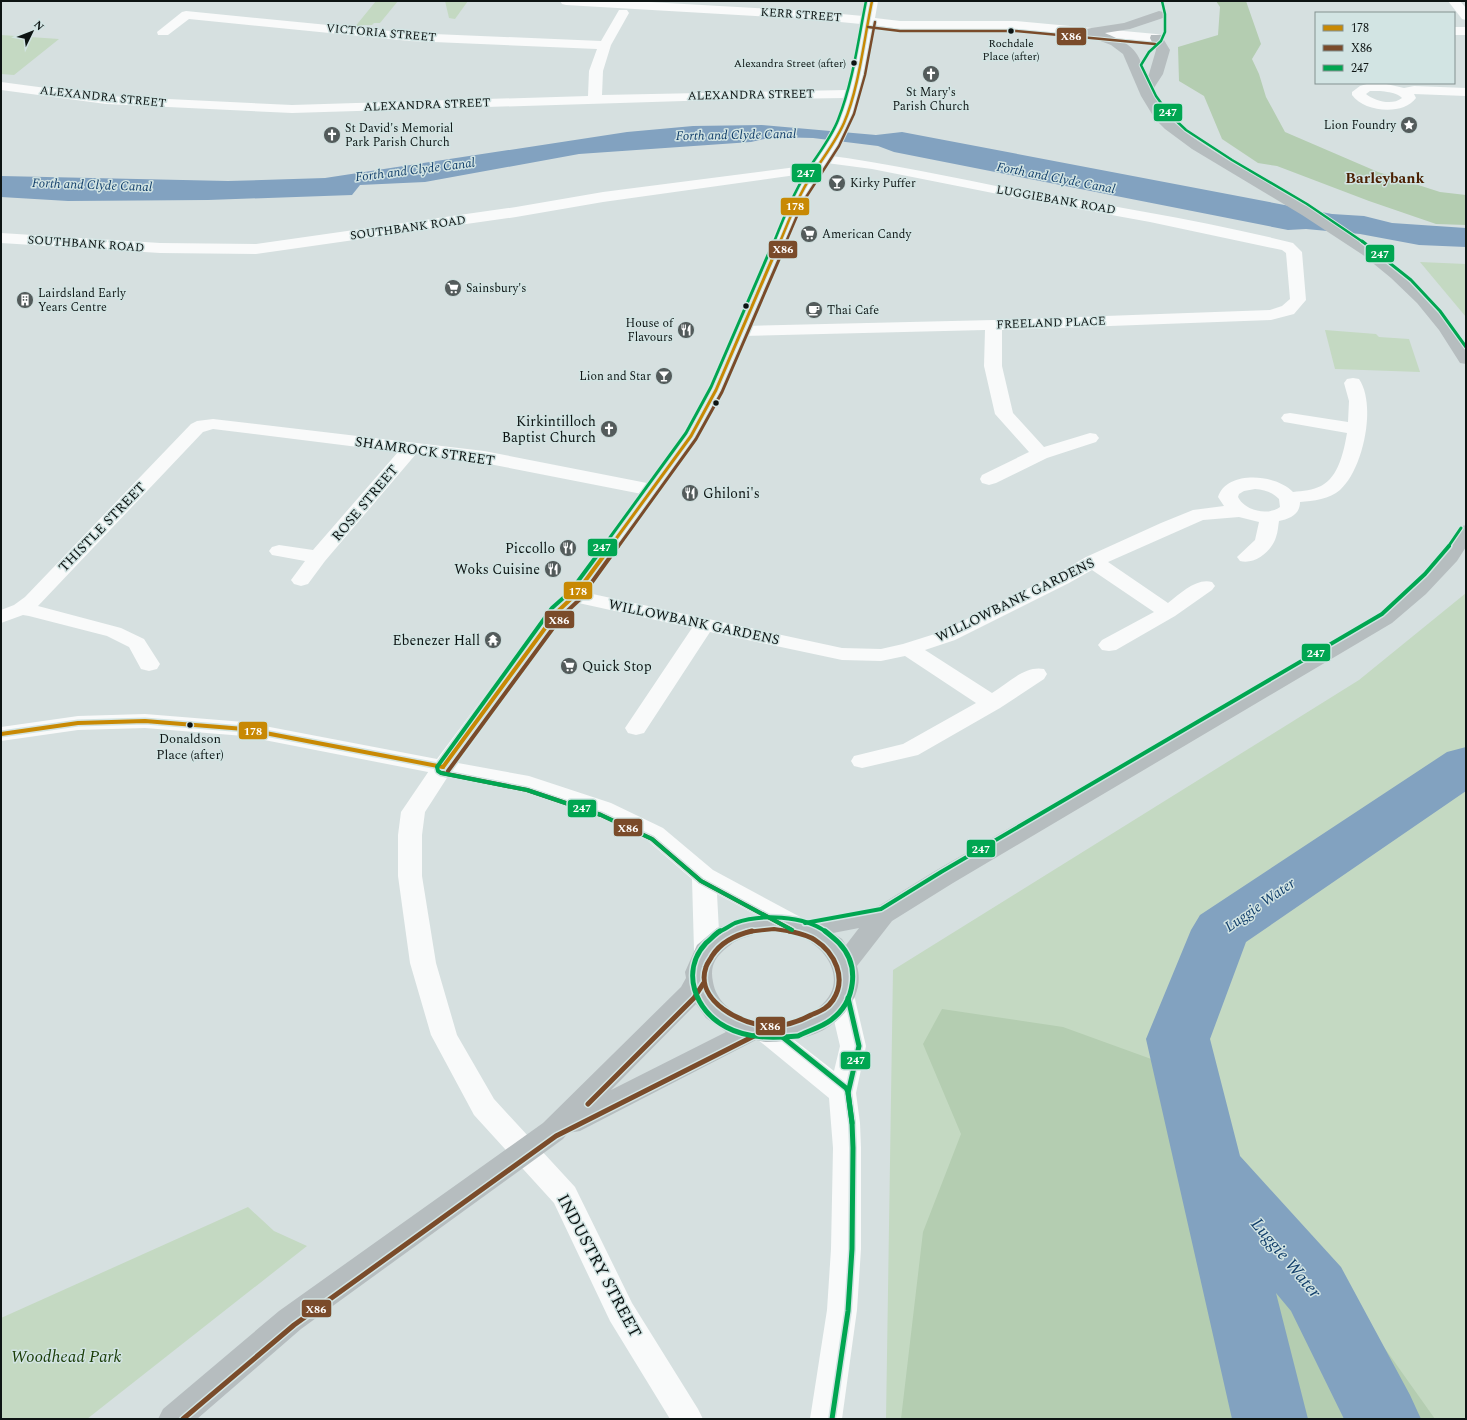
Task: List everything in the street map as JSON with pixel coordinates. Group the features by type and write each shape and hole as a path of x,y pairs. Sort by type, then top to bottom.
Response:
{"main road":[{"path":"1136,64 1144,48 1156,38 1159,30 1159,15 1156,1"},
{"path":"1090,32 1126,26 1159,15"},
{"path":"1090,32 1128,51 1136,64 1138,75 1153,105 1169,125 1203,149 1339,231 1373,255 1396,274 1432,309 1449,331 1466,359"},
{"path":"1146,90 1156,74 1163,50 1156,38"},
{"path":"845,964 883,915 944,877 1384,619 1419,590 1457,547 1466,531"},
{"path":"801,927 883,915"},
{"path":"773,923 801,927 817,934 834,947 845,964 847,982 842,999 834,1010 824,1018 812,1025 797,1030 759,1031 735,1025 721,1017 709,1006 701,994 698,981 698,970 701,960 707,950 717,940 730,932 745,926 773,923"},
{"path":"174,1419 290,1320 553,1131 690,994 698,981"},
{"path":"553,1131 759,1031"}],"street":[{"name":"KERR STREET","path":"566,1 809,15 900,25 1016,25 1156,38"},
{"name":"INDUSTRY STREET","path":"687,1419 621,1312 565,1195 484,1107 444,1035 423,963 410,876 410,835 413,812 443,767 557,612 574,596 691,436 716,390 783,230 813,173 826,155 843,125 854,94 872,1"},
{"path":"1454,1 1466,16"},
{"path":"595,99 596,71 605,45 623,13"},
{"name":"VICTORIA STREET","path":"163,32 186,15 410,36 605,45"},
{"path":"1455,30 1466,31"},
{"name":"ALEXANDRA STREET","path":"1,86 106,100 200,106 292,109 595,99 854,94"},
{"path":"1404,92 1414,90 1466,92"},
{"name":"LUGGIEBANK ROAD","path":"826,155 1018,194 1150,217 1287,246"},
{"name":"SOUTHBANK ROAD","path":"1,238 160,248 256,249 516,212 603,197 796,171 813,173"},
{"name":"FREELAND PLACE","path":"742,331 994,325 1271,315 1288,310 1298,300 1294,252 1287,246"},
{"path":"994,325 992,366 1004,414 1040,454"},
{"path":"1289,498 1316,495 1332,488 1341,479 1357,429 1358,403 1353,383"},
{"path":"1290,418 1357,429"},
{"name":"SHAMROCK STREET","path":"197,428 204,425 213,424 484,457 652,490"},
{"name":"THISTLE STREET","path":"1,616 21,609 32,601 197,428"},
{"path":"989,478 1040,454 1090,438"},
{"name":"ROSE STREET","path":"302,580 318,557 411,448"},
{"path":"1239,511 1228,501 1228,495 1231,490 1245,484 1256,483 1271,486 1284,492 1291,503 1290,508 1286,513 1270,518 1267,540 1264,545 1248,557"},
{"name":"WILLOWBANK GARDENS","path":"574,596 842,654 881,655 908,649 948,636 1062,579 1093,561 1200,514 1239,511 1260,517 1270,518"},
{"path":"279,551 318,557"},
{"path":"1093,561 1168,612"},
{"path":"1108,645 1168,612 1205,586"},
{"path":"21,609 114,632 137,643 149,664"},
{"path":"636,728 705,624"},
{"path":"908,649 992,703"},
{"path":"862,761 910,750 992,703 1036,674"},
{"path":"1,734 78,723 130,722 237,728 530,784 604,809 655,834 704,876 801,927"},
{"path":"704,876 707,950"},
{"path":"826,1419 842,1310 846,1250 846,1129 842,1093 853,1046 842,999"},
{"path":"759,1031 842,1093"}],"green space":[{"path":"376,1 398,1 380,23 363,25 360,29 354,28"},
{"path":"445,1 468,1 455,19 449,18"},
{"path":"1216,1 1246,1 1261,44 1252,59 1259,74 1266,97 1285,132 1378,172 1440,192 1466,195 1466,225 1436,224 1369,201 1277,166 1258,163 1222,139 1204,96 1179,81 1178,47 1218,35 1220,7"},
{"path":"1,35 59,39 14,75 1,74"},
{"path":"1420,262 1466,264 1466,317"},
{"path":"1325,330 1376,334 1379,337 1409,339 1420,372 1335,369"},
{"path":"1466,593 1466,1419 886,1419 893,970 1359,680"},
{"path":"942,1009 1063,1027 1165,1064 1386,1350 1435,1419 901,1419 923,1232 961,1134 923,1044"},
{"name":"Woodhead Park","path":"248,1207 274,1231 307,1246 87,1419 1,1419 1,1318"}],"water":[{"name":"Forth and Clyde Canal","path":"762,125 876,135 902,132 1332,214 1364,216 1392,223 1466,228 1466,247 1419,245 1360,234 1306,229 1288,230 894,152 878,146 813,138 773,137 751,142 579,154 425,182 360,185 352,195 208,200 68,201 1,197 1,176 228,181 325,178 627,132 693,126"}],"waterway":[{"name":"Luggie Water","path":"1270,1419 1178,1039 1221,930 1466,765"},
{"name":"Luggie Water","path":"1213,1172 1316,1289 1383,1419"}],"transit line":[{"name":"247","path":"792,930 701,881 652,839 601,815 527,790 441,773 438,771 437,767 552,608 570,592 686,433 711,387 793,197 808,170 823,149 838,121 849,86 866,1"},
{"name":"178","path":"443,767 557,612 574,596 691,436 716,390 798,199 813,173 828,152 844,123 855,87 872,1"},
{"name":"247","path":"1162,1 1165,14 1165,32 1161,41 1149,52 1141,65 1150,86 1162,106 1169,114 1195,137 1307,204 1378,252 1411,280 1440,311 1466,347"},
{"name":"X86","path":"448,771 562,616 579,600 696,439 722,392 803,202 839,146 849,126 862,89 875,22"},
{"name":"X86","path":"868,27 900,31 1016,31 1155,44"},
{"name":"247","path":"805,923 881,909 941,872 1382,614 1415,585 1435,564 1461,528"},
{"name":"178","path":"1,734 78,723 145,721 244,729 443,767"},
{"name":"X86","path":"442,773 527,790 601,815 652,839 701,881 792,930"},
{"name":"247","path":"798,1036 753,1036 739,1032 726,1027 714,1019 704,1008 696,995 692,984 692,972 695,960 701,949 716,934 735,923 757,918 780,917 803,921 823,930 840,944 851,962 853,972 848,999 840,1012 832,1019 800,1035"},
{"name":"X86","path":"774,929 805,936 815,940 824,947 831,954 836,963 839,972 839,981 838,990 833,999 823,1010 791,1024 769,1026 755,1024 727,1012 716,1003 708,992 704,980 706,967 714,953 726,941 732,937 745,933 774,929"},
{"name":"X86","path":"588,1104 694,998 703,984"},
{"name":"247","path":"848,998 859,1046 848,1093 852,1123"},
{"name":"247","path":"770,1027 846,1088 848,1092 852,1122 853,1148 852,1249 848,1311 832,1419"},
{"name":"X86","path":"183,1419 294,1325 556,1136 756,1035"}],"place":[{"name":"Rochdale Place (after)","path":"1011,31"},
{"name":"Alexandra Street (after)","path":"854,63"},
{"name":"St Mary's Parish Church","path":"931,74"},
{"name":"Lion Foundry","path":"1409,125"},
{"name":"St David's Memorial Park Parish Church","path":"332,135"},
{"name":"Kirky Puffer","path":"837,183"},
{"name":"American Candy","path":"809,234"},
{"name":"Sainsbury's","path":"453,288"},
{"name":"Lairdsland Early Years Centre","path":"25,300"},
{"name":"Thai Cafe","path":"814,310"},
{"name":"House of Flavours","path":"686,330"},
{"name":"Lion and Star","path":"664,376"},
{"name":"Kirkintilloch Baptist Church","path":"609,429"},
{"name":"Ghiloni's","path":"690,493"},
{"name":"Piccollo","path":"568,548"},
{"name":"Woks Cuisine","path":"553,569"},
{"name":"Ebenezer Hall","path":"493,640"},
{"name":"Quick Stop","path":"569,666"},
{"name":"Donaldson Place (after)","path":"190,725"}],"district":[{"name":"Barleybank","path":"1385,178"}]}
